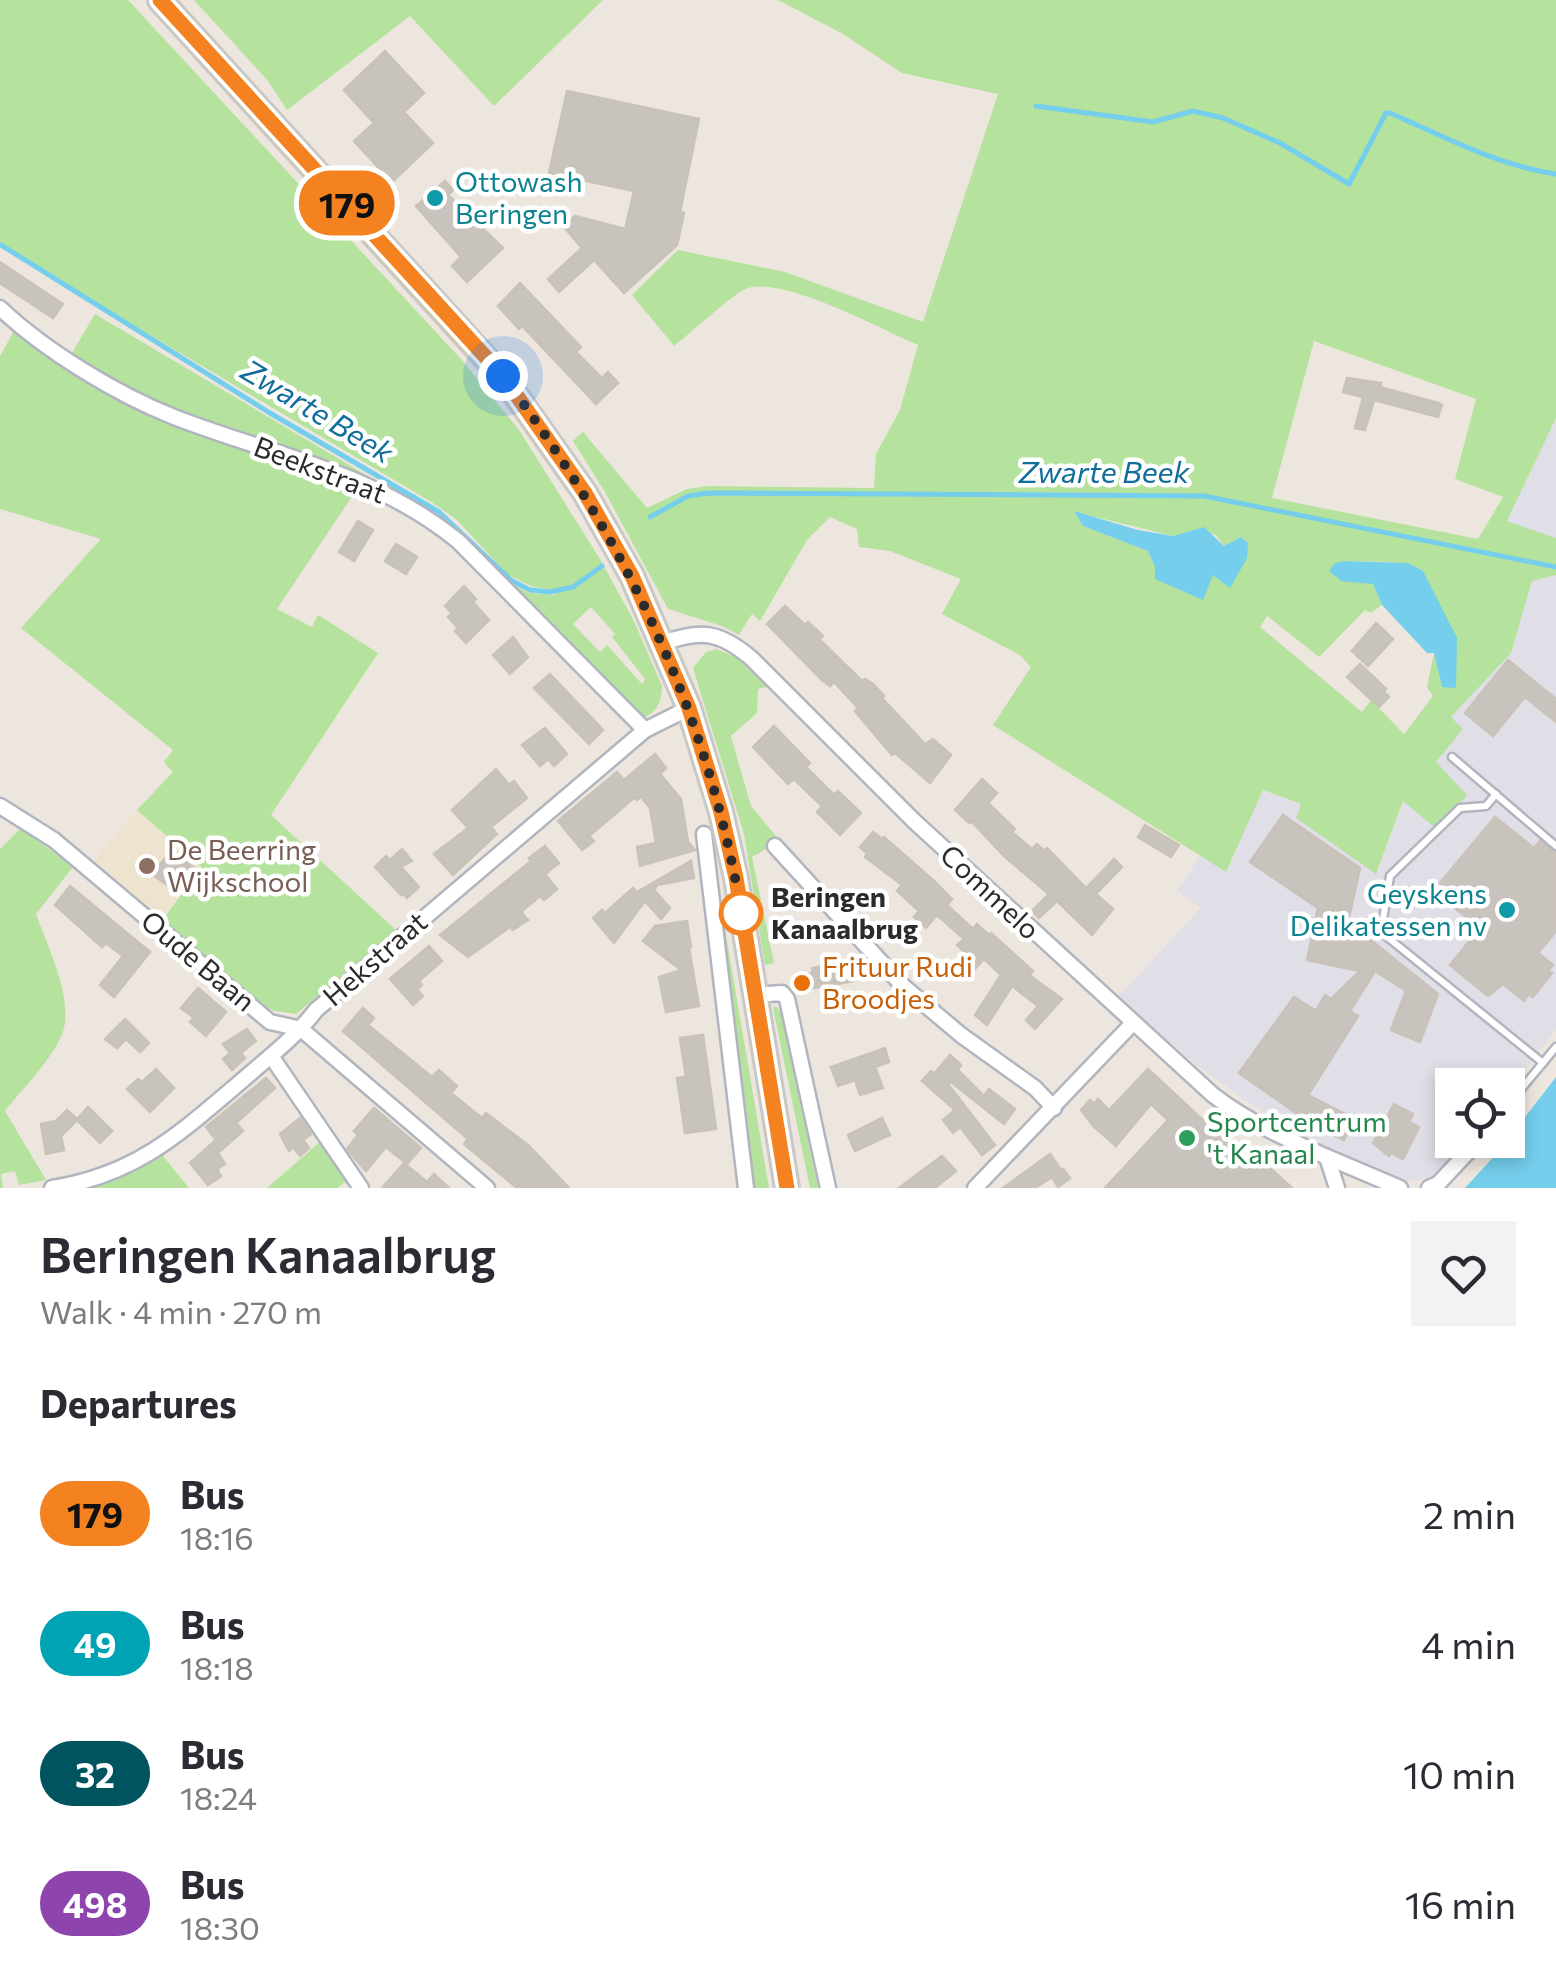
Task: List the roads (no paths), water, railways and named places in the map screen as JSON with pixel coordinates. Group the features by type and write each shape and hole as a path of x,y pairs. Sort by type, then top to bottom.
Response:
{"main road":[{"path":"160,0 503,376 585,493 632,576 689,708 721,812 736,878 787,1188"}],"street":[{"name":"Beekstraat","path":"0,308 26,331 132,397 172,416 371,485 432,520 458,541 645,730"},
{"name":"Commelo","path":"663,644 682,636 706,634 730,641 914,821 1132,1024 1236,1112 1327,1158 1400,1188"},
{"name":"Hekstraat","path":"52,1188 69,1187 122,1168 166,1145 301,1029 316,1010 645,730 689,708"},
{"name":"Oude Baan","path":"0,806 54,840 270,1022 301,1029 488,1188"},
{"path":"704,834 746,1188"},
{"path":"775,846 903,986 1054,1108"},
{"path":"754,995 782,992 788,999 828,1188"},
{"path":"974,1188 1132,1024"},
{"path":"271,1056 361,1188"},
{"path":"1327,1158 1337,1188"},
{"path":"1428,1188 1463,1158"}],"lane":[{"path":"1452,757 1556,846"},
{"path":"1496,794 1486,806 1460,808 1390,876 1381,932 1543,1063"},
{"path":"1525,1085 1556,1047"}],"water":[{"path":"1074,511 1173,536 1204,527 1224,546 1241,537 1248,543 1247,558 1230,588 1213,575 1203,600 1155,579 1148,551 1083,526"},
{"path":"1335,563 1408,563 1423,571 1457,638 1456,688 1442,687 1434,653 1427,653 1382,605 1373,584 1341,581 1329,571"},
{"path":"1556,1077 1556,1188 1465,1188 1492,1158 1525,1158 1525,1117"}],"waterway":[{"path":"1036,106 1153,122 1193,111 1223,118 1280,143 1349,184 1386,113 1390,113 1492,157 1556,174"},
{"name":"Zwarte Beek","path":"1,245 270,413 439,512 512,581 530,590 550,592 573,587 602,566"},
{"name":"Zwarte Beek","path":"650,517 688,496 709,493 1204,496 1556,567"}],"place":[{"name":"Ottowash Beringen","path":"435,198"},
{"name":"De Beerring Wijkschool","path":"147,866"},
{"name":"Geyskens Delikatessen nv","path":"1507,910"},
{"name":"Beringen Kanaalbrug","path":"741,913"},
{"name":"Frituur Rudi Broodjes","path":"802,983"},
{"name":"Sportcentrum 't Kanaal","path":"1187,1138"}]}
